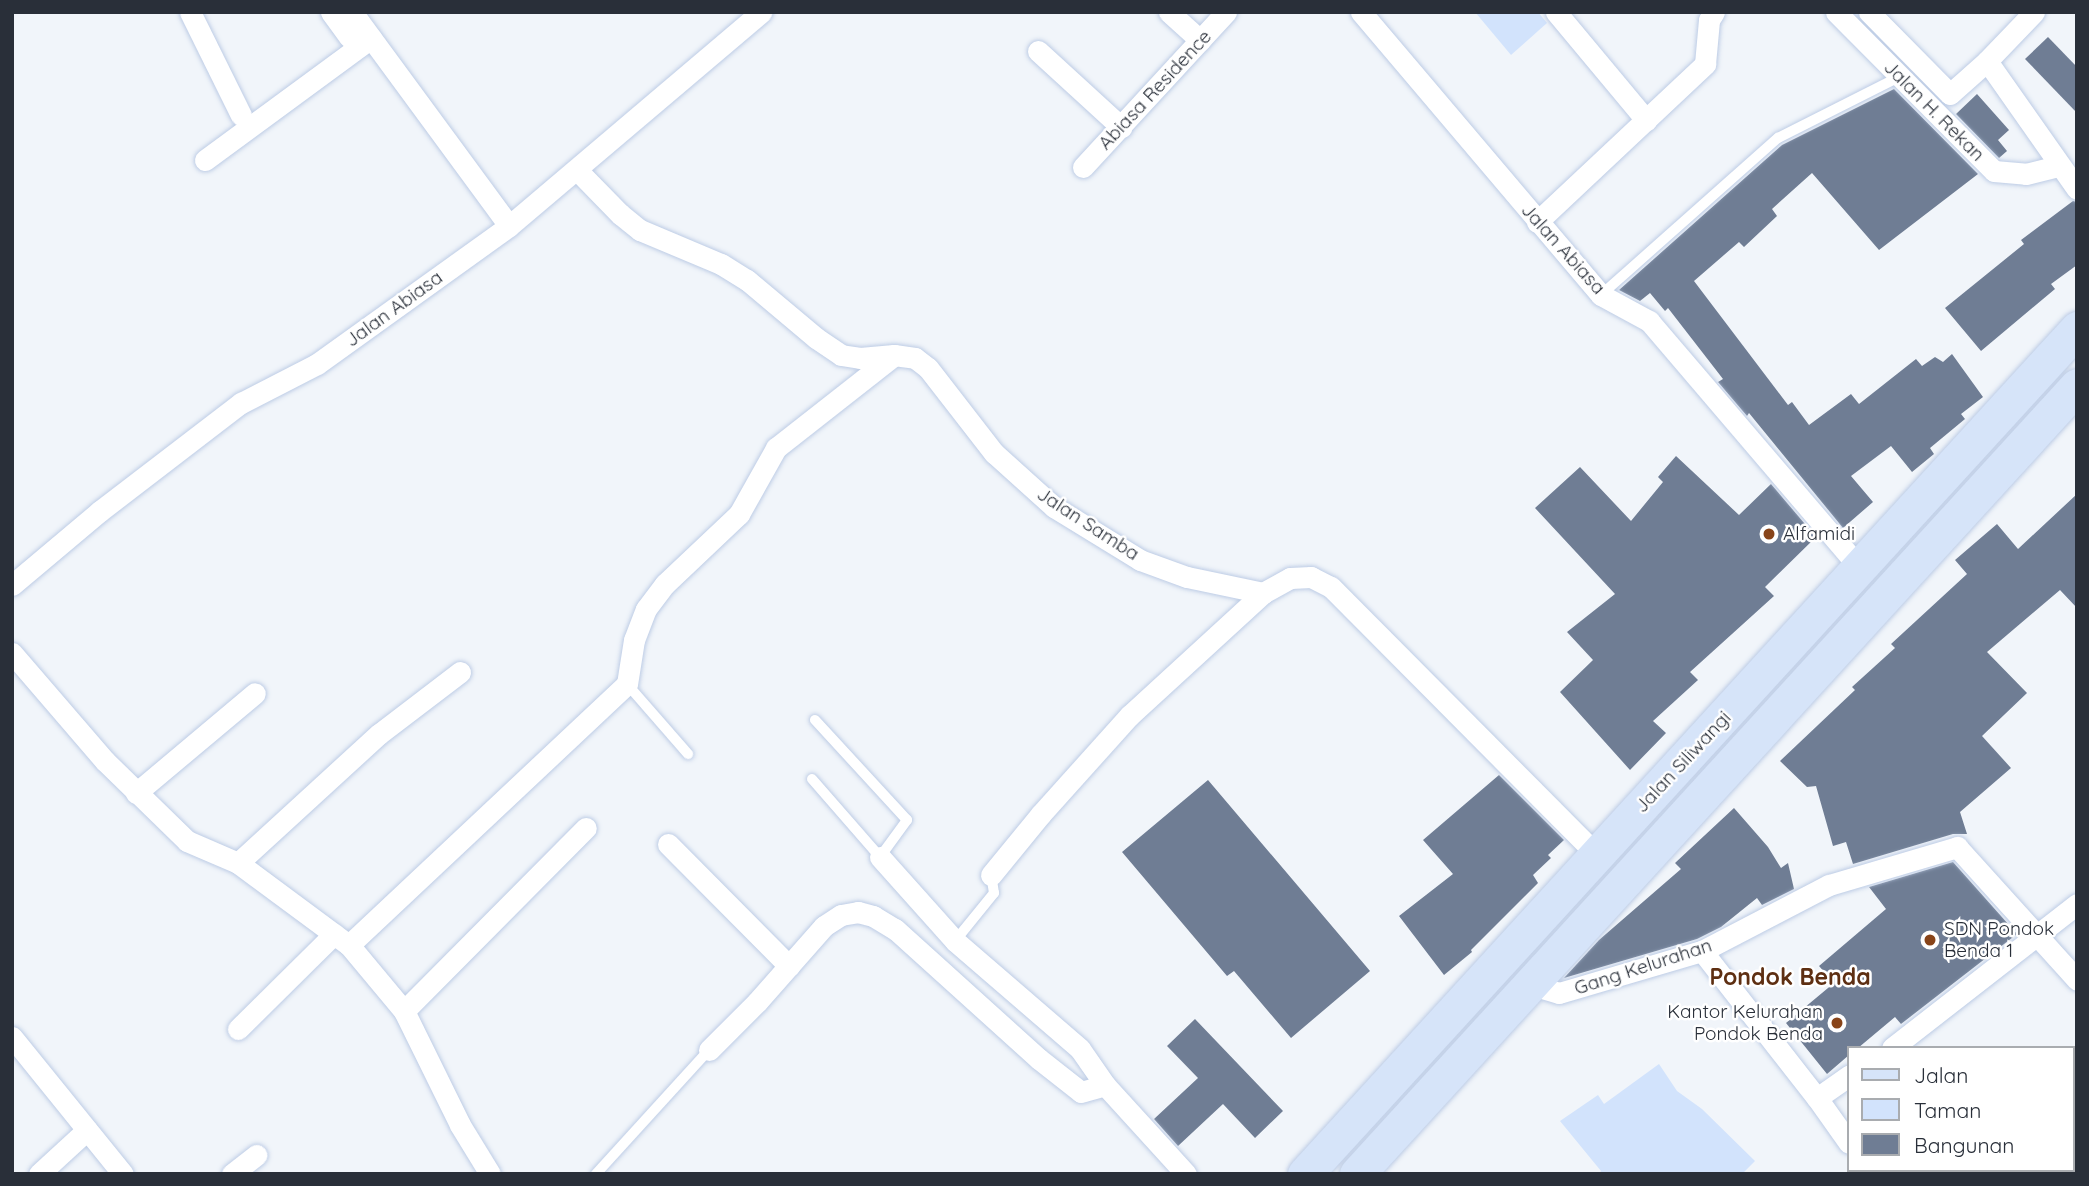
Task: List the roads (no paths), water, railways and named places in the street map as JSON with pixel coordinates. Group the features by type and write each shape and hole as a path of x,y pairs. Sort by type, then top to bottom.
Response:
{"main road":[{"name":"Jalan Siliwangi","path":"1305,1174 2068,339"},
{"name":"Jalan Siliwangi","path":"1357,1174 2077,386"}],"street":[{"path":"190,12 242,114"},
{"path":"331,12 349,37"},
{"path":"352,12 509,226"},
{"name":"Jalan Abiasa","path":"12,585 100,511 241,403 317,364 509,226 761,12"},
{"path":"1169,12 1200,40"},
{"name":"Abiasa Residence","path":"1083,167 1226,12"},
{"name":"Jalan Abiasa","path":"1361,12 1601,295 1649,321 1860,568"},
{"path":"1556,12 1646,120"},
{"path":"1537,222 1705,64 1709,20 1714,12"},
{"name":"Jalan H. Rekan","path":"1836,12 1994,171 2026,174 2059,166"},
{"path":"1869,12 1950,94 1987,61 2034,12"},
{"path":"205,160 372,38"},
{"path":"1038,51 1121,127"},
{"path":"1987,61 2077,189"},
{"name":"Jalan Samba","path":"577,170 620,214 640,230 721,264 747,280 816,338 841,355 860,358 894,355 915,358 928,368 994,453 1054,507 1140,559 1187,577 1263,593"},
{"path":"238,1029 627,684 634,640 646,609 690,559 740,514 776,447 894,355"},
{"path":"991,875 1041,814 1129,716 1263,593 1290,578 1311,577 1331,587 1597,855"},
{"path":"12,653 136,793 187,841 239,863 341,940 404,1011 460,1125 490,1174"},
{"path":"239,863 379,734 460,673"},
{"path":"136,793 255,692"},
{"path":"404,1011 586,828"},
{"path":"668,844 789,966"},
{"name":"Gang Kelurahan","path":"1528,984 1559,993 1702,951 1829,885 1957,847 2037,935"},
{"path":"880,857 955,941 1080,1049 1105,1085 1186,1174"},
{"path":"1895,1046 2077,904"},
{"path":"709,1050 824,926 841,915 858,912 873,916 895,929 1039,1059 1081,1092 1105,1085"},
{"path":"2037,935 2077,980"},
{"path":"1702,951 1848,1142"},
{"path":"12,1037 123,1174"},
{"path":"1817,1098 1848,1077"},
{"path":"39,1174 88,1130"},
{"path":"232,1174 256,1155"}],"lane":[{"path":"1601,295 1778,138 1899,77"},
{"path":"627,684 688,754"},
{"path":"812,779 880,857 907,820 815,720"},
{"path":"955,941 994,893 991,875"},
{"path":"596,1174 709,1050"}],"place":[{"name":"Alfamidi","path":"1769,534"},
{"name":"SDN Pondok Benda 1","path":"1930,940"},
{"name":"Kantor Kelurahan Pondok Benda","path":"1837,1023"}],"district":[{"name":"Pondok Benda","path":"1790,977"}]}
